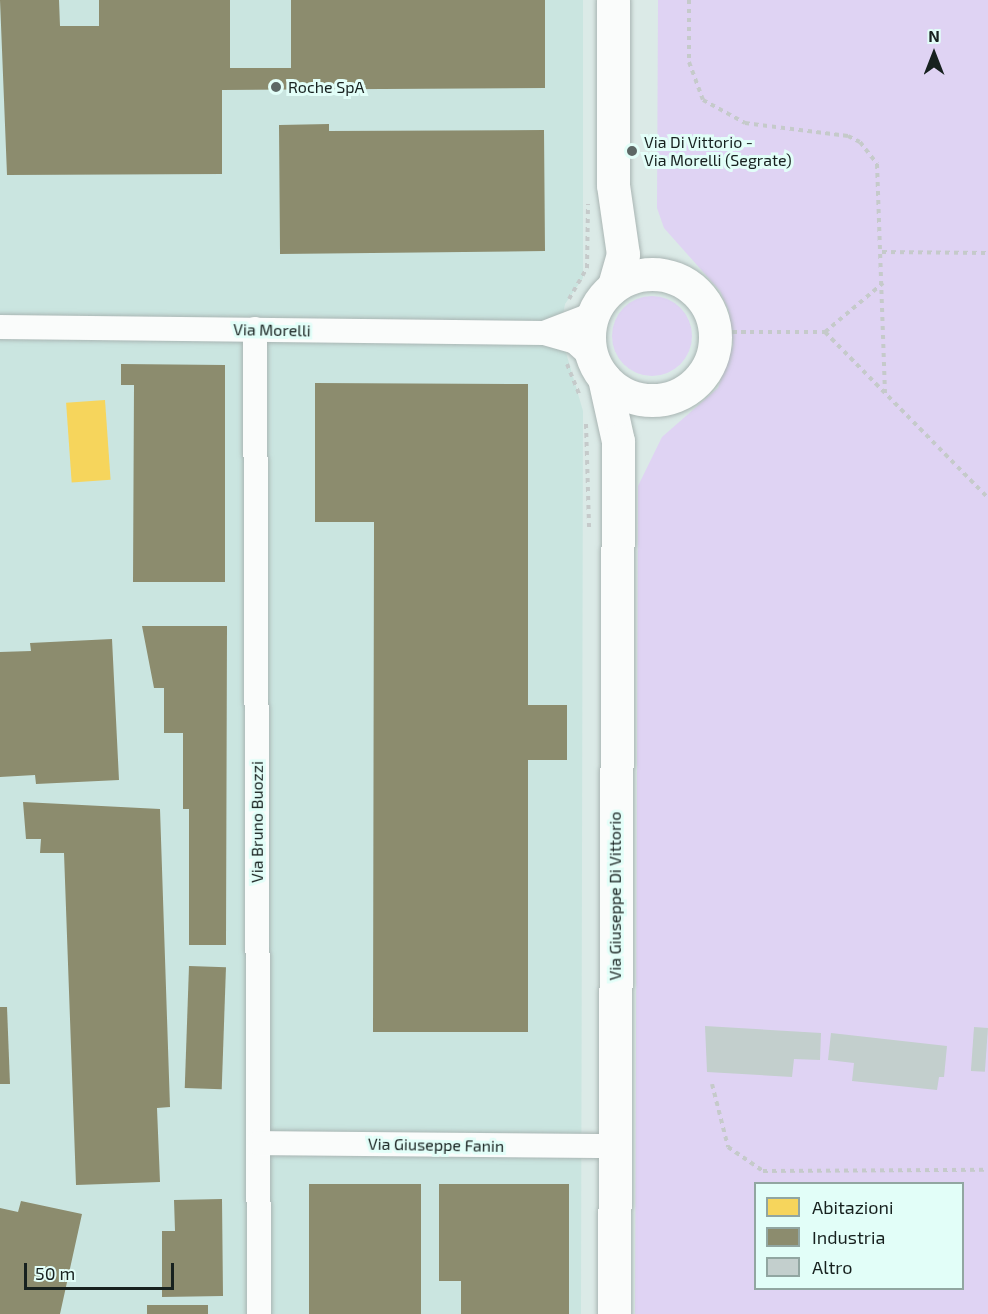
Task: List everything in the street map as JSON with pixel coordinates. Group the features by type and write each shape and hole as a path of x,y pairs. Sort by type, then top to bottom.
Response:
{"main road":[{"path":"601,191 670,277 699,296 714,332 706,368 674,395 639,398 598,368 593,314 614,286 623,254 601,191 613,0"},
{"path":"614,286 636,276 670,277"},
{"name":"Via Giuseppe Di Vittorio","path":"598,368 617,417 614,1314"},
{"name":"Via Giuseppe Di Vittorio","path":"616,478 642,421 674,395"}],"street":[{"name":"Via Morelli","path":"0,327 556,333 593,314"},
{"name":"Via Bruno Buozzi","path":"255,330 259,1314"},
{"path":"556,333 598,368"},
{"name":"Via Giuseppe Fanin","path":"259,1143 614,1146"}],"path":[{"path":"689,0 689,62 703,100 745,123 825,131 848,136 868,150 881,177 885,394"},
{"path":"581,400 556,333 568,301 587,268 601,191"},
{"path":"882,252 988,254"},
{"path":"714,332 825,332 883,283"},
{"path":"825,332 988,498"},
{"path":"585,416 589,537"},
{"path":"712,1084 728,1147 763,1171 988,1170"}],"shaded area":[{"path":"0,0 583,0 583,278 565,304 560,332 583,411 581,1314 0,1314"},
{"path":"658,0 988,0 988,1314 635,1314 638,486 662,437 718,388 733,345 729,311 720,291 664,228 657,208"},
{"path":"644,296 660,296 681,307 692,328 692,344 681,365 660,376 644,376 630,370 618,358 612,344 612,328 618,314 630,302"}],"building: Abitazioni":[{"path":"105,400 111,480 72,483 66,403"}],"building: Industria":[{"name":"Roche SpA","path":"0,0 59,0 60,26 99,26 99,0 230,0 230,68 291,68 291,0 545,0 545,88 222,90 222,174 7,175"},
{"name":"Roche SpA","path":"329,124 329,131 544,130 545,251 280,254 279,125"},
{"path":"121,364 225,365 225,582 133,582 134,385 121,385"},
{"path":"315,383 528,384 528,705 567,705 567,760 528,760 528,1032 373,1032 374,522 315,522"},
{"path":"142,626 227,626 226,945 189,945 189,809 183,809 183,733 164,733 164,688 154,688"},
{"path":"112,639 119,780 36,784 35,775 0,777 0,652 31,651 30,643"},
{"path":"23,802 160,809 170,1107 157,1108 160,1182 76,1185 64,853 40,853 41,839 26,839"},
{"path":"189,966 226,967 222,1089 185,1088"},
{"path":"0,1007 7,1007 10,1084 0,1084"},
{"path":"309,1184 421,1184 421,1314 309,1314"},
{"path":"439,1184 569,1184 569,1314 461,1314 461,1281 439,1281"},
{"path":"222,1199 223,1296 162,1297 162,1231 175,1231 174,1200"},
{"path":"21,1201 82,1214 60,1314 0,1314 0,1208 18,1212"},
{"path":"147,1305 208,1305 208,1314 147,1314"}],"building: Altro":[{"path":"705,1026 821,1033 820,1060 794,1059 792,1077 707,1072"},
{"path":"974,1027 988,1028 985,1072 971,1071"},
{"path":"831,1033 947,1046 944,1077 939,1077 937,1090 852,1081 854,1063 828,1060"}],"place":[{"name":"Roche SpA","path":"276,87"},
{"name":"Via Di Vittorio - Via Morelli (Segrate)","path":"632,151"}]}
